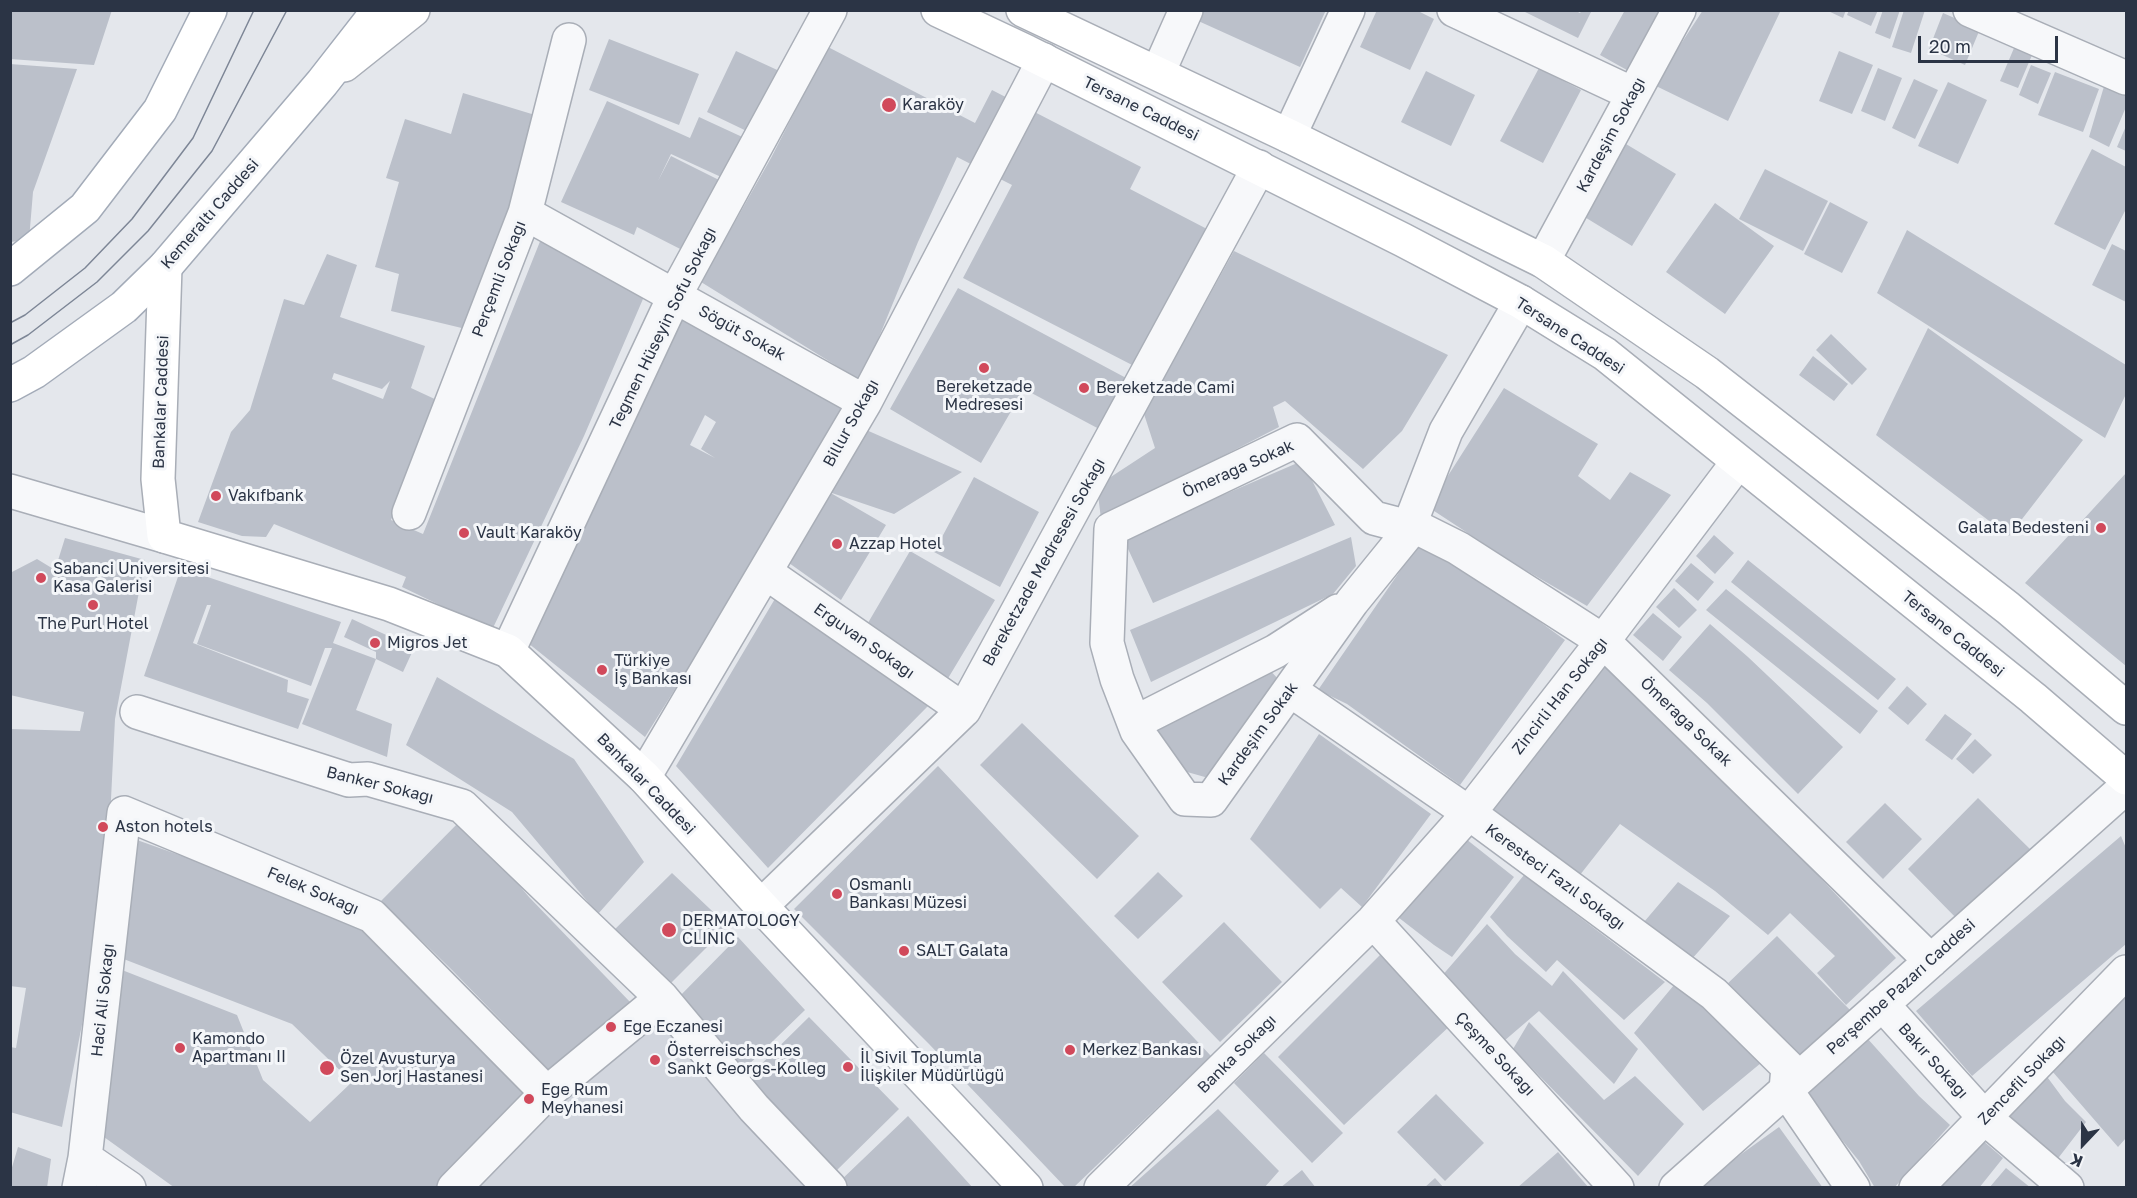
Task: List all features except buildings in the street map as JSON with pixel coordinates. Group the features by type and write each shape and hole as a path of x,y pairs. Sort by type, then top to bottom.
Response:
{"main road":[{"path":"10,269 85,208 160,110 210,10"},
{"name":"Kemeraltı Caddesi","path":"10,385 34,372 124,307 165,267 322,83 379,10"},
{"path":"322,83 413,10"},
{"name":"Tersane Caddesi","path":"938,10 1259,167 1521,303 1605,354 2033,698 2127,778"},
{"path":"1023,10 1289,136 1543,261 1707,373 2008,608 2127,708"},
{"name":"Bankalar Caddesi","path":"165,267 158,479 164,536 389,604 508,651 644,777 760,906 1026,1188"}],"street":[{"name":"Teğmen Hüseyin Sofu Sokağı","path":"508,651 675,295 830,10"},
{"path":"1158,73 1186,10"},
{"path":"1289,136 1348,10"},
{"path":"1454,10 1633,94"},
{"name":"Kardeşim Sokağı","path":"1543,261 1679,10"},
{"path":"1970,10 2127,78"},
{"name":"Perçemli Sokağı","path":"409,513 525,213 569,40"},
{"name":"Billur Sokağı","path":"644,777 865,402 1044,60"},
{"name":"Bereketzade Medresesi Sokağı","path":"760,906 964,710 1259,167"},
{"name":"Söğüt Sokak","path":"525,213 865,402"},
{"name":"Kardeşim Sokak","path":"1111,528 1107,644 1117,680 1137,732 1185,799 1211,800 1352,602 1411,526 1419,497 1446,431 1521,303"},
{"name":"Ömerağa Sokak","path":"1111,528 1297,440 1374,518 1411,526 1458,548 1603,642 1930,961"},
{"name":"Zincirli Han Sokağı","path":"1372,921 1469,813 1603,642 1738,462"},
{"name":"Bankalar Caddesi","path":"10,491 164,536"},
{"name":"Erguvan Sokağı","path":"765,572 964,710"},
{"name":"Kardeşim Sokak","path":"1134,723 1276,651 1352,602"},
{"name":"Keresteci Fazıl Sokağı","path":"1290,690 1469,813 1714,994 1788,1067 1786,1090"},
{"name":"Banker Sokağı","path":"137,712 349,780 368,779 462,806 662,998 754,1108 830,1188"},
{"name":"Perşembe Pazarı Caddesi","path":"1676,1188 2127,787"},
{"name":"Felek Sokağı","path":"124,813 372,916 547,1094"},
{"name":"Haci Ali Sokağı","path":"82,1173 124,813"},
{"name":"Banka Sokağı","path":"1101,1188 1372,921"},
{"name":"Çeşme Sokağı","path":"1372,921 1617,1188"},
{"name":"Zencefil Sokağı","path":"1916,1188 2127,972"},
{"path":"454,1188 547,1094 662,998"},
{"name":"Bakır Sokağı","path":"1882,1004 1985,1118 2067,1188"},
{"path":"1786,1090 1853,1188"},
{"path":"82,1173 129,1188"}],"shaded area":[{"name":"Österreischsches Sankt Georgs-Kolleg","path":"662,1012 814,1188 468,1188"}],"tram line":[{"path":"10,323 25,315 85,268 132,219 193,138 254,10"},
{"path":"10,345 28,335 97,282 148,231 212,151 287,10"}],"place":[{"name":"Karaköy","path":"889,105"},
{"name":"Bereketzade Medresesi","path":"984,368"},
{"name":"Bereketzade Cami","path":"1084,388"},
{"name":"Vakıfbank","path":"216,496"},
{"name":"Galata Bedesteni","path":"2101,528"},
{"name":"Vault Karaköy","path":"464,533"},
{"name":"Azzap Hotel","path":"837,544"},
{"name":"Sabanci Universitesi Kasa Galerisi","path":"41,578"},
{"name":"The Purl Hotel","path":"93,605"},
{"name":"Migros Jet","path":"375,643"},
{"name":"Türkiye İş Bankası","path":"602,670"},
{"name":"Aston hotels","path":"103,827"},
{"name":"Osmanlı Bankası Müzesi","path":"837,894"},
{"name":"DERMATOLOGY CLINIC","path":"669,930"},
{"name":"SALT Galata","path":"904,951"},
{"name":"Ege Eczanesi","path":"611,1027"},
{"name":"Kamondo Apartmanı II","path":"180,1048"},
{"name":"Merkez Bankası","path":"1070,1050"},
{"name":"Österreischsches Sankt Georgs-Kolleg","path":"655,1060"},
{"name":"İl Sivil Toplumla İlişkiler Müdürlüğü","path":"848,1067"},
{"name":"Özel Avusturya Sen Jorj Hastanesi","path":"327,1068"},
{"name":"Ege Rum Meyhanesi","path":"529,1099"}]}
